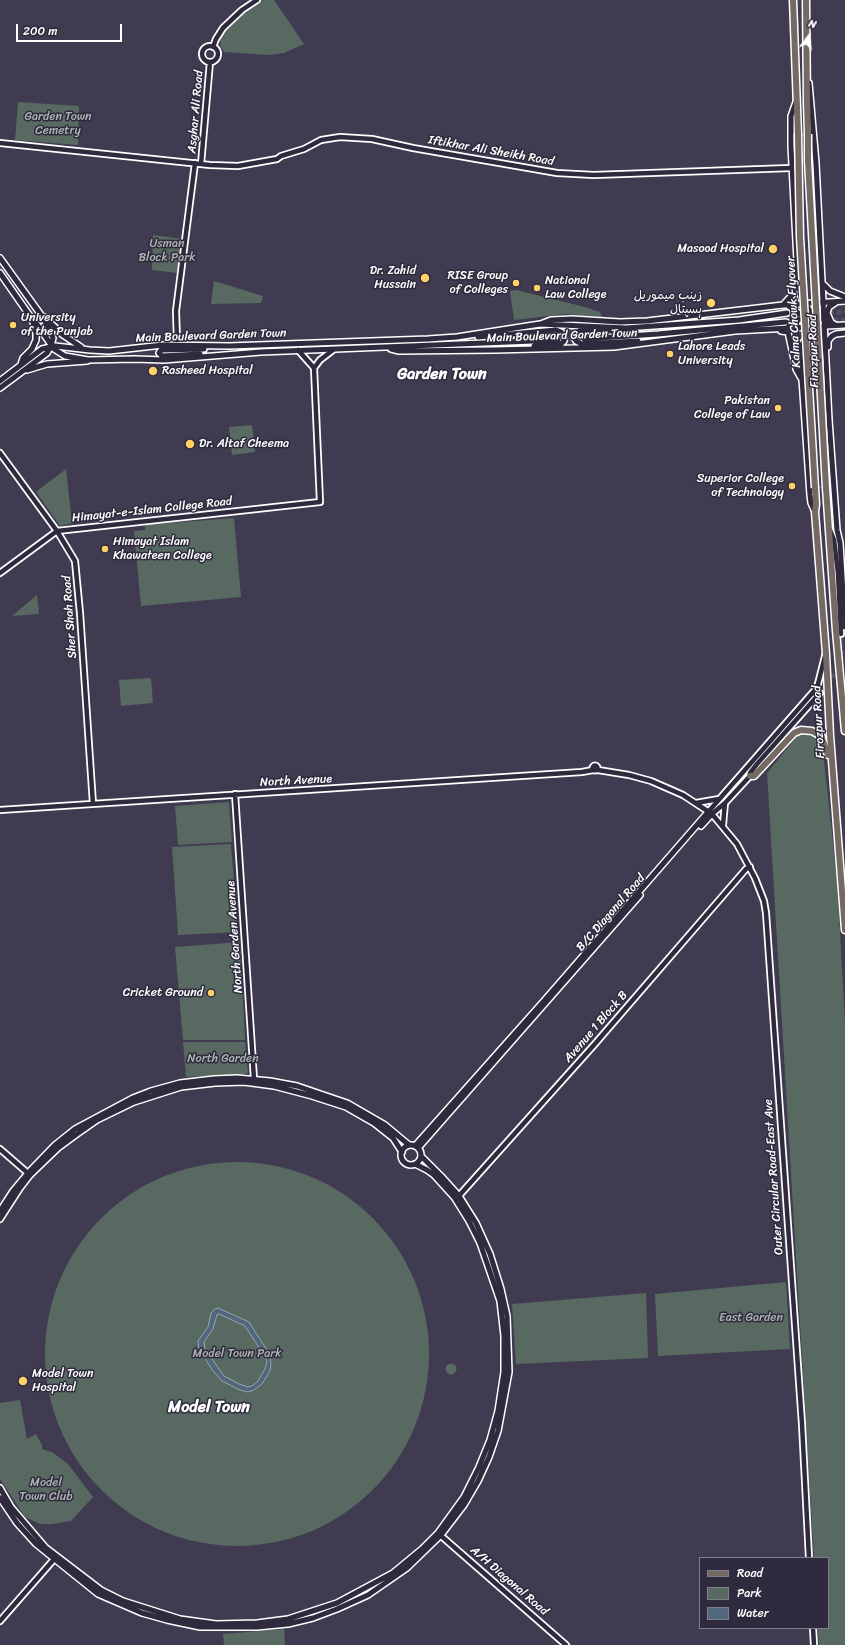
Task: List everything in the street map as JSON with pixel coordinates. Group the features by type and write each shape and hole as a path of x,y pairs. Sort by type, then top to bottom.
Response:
{"main road":[{"path":"793,0 796,100 791,116 791,168 798,280 801,298 811,312 824,323 845,325"},
{"name":"Firozpur Road","path":"806,0 808,134"},
{"name":"Firozpur Road","path":"806,74 810,89 814,142 829,420 837,530 840,543 845,627"},
{"name":"Kalma Chowk Flyover","path":"796,100 800,237 815,488"},
{"name":"Kalma Chowk Flyover","path":"808,134 808,161 826,488"},
{"path":"0,258 41,315 52,334 51,346 45,355 0,388"},
{"path":"0,273 51,346"},
{"path":"798,280 793,294 785,305 817,326 822,334 826,362"},
{"path":"822,283 836,295 845,297"},
{"name":"Main Boulevard Garden Town","path":"51,346 109,351 163,345 212,346 457,337 540,324 551,320 572,319 620,322 647,321 785,305 845,301"},
{"path":"836,302 829,307 827,314 830,322 837,325"},
{"path":"787,325 803,317 823,303"},
{"name":"Main Boulevard Garden Town","path":"540,324 618,328 739,320 787,313"},
{"path":"41,315 68,340 90,350"},
{"path":"19,366 23,358 32,349 36,340 36,332 32,319"},
{"path":"691,323 624,331 579,331 574,337 576,341 582,344 693,336"},
{"name":"Main Boulevard Garden Town","path":"584,339 787,325 817,326 824,323"},
{"name":"Main Boulevard Garden Town","path":"384,348 399,351 614,347 787,325"},
{"path":"457,337 492,336 556,330 561,332 564,336 564,341 561,344 480,349"},
{"name":"Firozpur Road","path":"752,330 788,332 796,369 802,379 810,495 811,503 815,512"},
{"path":"826,362 828,341 836,334 845,333"},
{"name":"Main Boulevard Garden Town","path":"51,346 65,356 88,360 135,358 164,360 213,355 298,350 333,350 558,340"},
{"path":"802,379 801,346 805,340 820,340 826,362"},
{"path":"0,381 42,350 51,346"},
{"path":"212,346 204,349 161,350 159,353 162,356 204,353 213,355"},
{"path":"24,370 47,364 80,362 88,360"},
{"name":"Firozpur Road","path":"815,488 815,512 845,930"},
{"name":"Firozpur Road","path":"826,488 845,731"},
{"path":"750,776 754,776 794,733 807,729 822,736 833,772"},
{"name":"B/C Diagonal Road","path":"414,1146 711,812"},
{"path":"0,1211 13,1191 55,1145 75,1128 133,1098 180,1083 214,1079 254,1079 297,1086 347,1103 385,1125 414,1146 421,1156 449,1184 480,1231 490,1254 500,1284 507,1316 509,1372 502,1416 489,1457 464,1505 440,1534 407,1568 368,1594 353,1602 313,1618 288,1624 257,1627 200,1627 182,1624 142,1613 98,1594 28,1536 0,1498"},
{"path":"0,1219 29,1174 58,1148 103,1117 154,1094 181,1087 215,1083 244,1082 274,1086 346,1107 386,1131 402,1152 402,1157 405,1163 415,1164 434,1175 457,1198"},
{"path":"402,1152 404,1148 414,1146"},
{"path":"415,1164 419,1161 421,1156"},
{"path":"0,1488 11,1507 55,1558"}],"street":[{"path":"213,47 219,34 227,24 242,10 257,0"},
{"path":"208,47 213,47 218,52 218,57 215,61 210,62 204,59 202,54 208,47"},
{"name":"Asghar Ali Road","path":"201,164 210,62"},
{"name":"Iftikhar Ali Sheikh Road","path":"0,143 201,164 238,166 267,162 304,148 325,138 340,136 372,139 413,148 557,173 594,175 791,168"},
{"name":"Asghar Ali Road","path":"177,340 176,311 195,163"},
{"path":"298,350 314,368 320,360 333,350"},
{"name":"Himayat-e-Islam College Road","path":"0,573 56,531 320,502 314,368"},
{"name":"Sher Shah Road","path":"0,452 74,556 78,578 93,804"},
{"path":"830,528 834,540 838,574"},
{"path":"837,530 841,634"},
{"path":"711,812 719,799 815,690 826,654"},
{"name":"B/C Diagonal Road","path":"711,812 725,803 750,776 750,773 757,764 820,693"},
{"name":"North Avenue","path":"0,810 596,770 629,775 652,781 696,803"},
{"name":"North Garden Avenue","path":"235,794 254,1079"},
{"path":"696,803 719,799"},
{"name":"Outer Circular Road-East Ave","path":"696,803 711,812 737,844 750,867 762,897 766,913 802,1424 809,1557"},
{"path":"723,825 725,803"},
{"name":"Avenue 1 Block B","path":"457,1198 594,1046 746,869 750,867"},
{"path":"0,1149 29,1174"},
{"name":"A/H Diagonal Road","path":"440,1534 566,1645"},
{"path":"0,1621 55,1558"},
{"path":"813,1629 814,1645"}],"green space":[{"path":"263,0 274,0 304,44 284,53 269,55 224,52 221,48 221,36 235,20"},
{"name":"Garden Town Cemetry","path":"18,102 79,106 78,145 15,140"},
{"name":"Usman Block Park","path":"153,235 183,239 178,273 152,270"},
{"path":"214,281 263,296 261,303 211,304"},
{"path":"516,290 585,307 600,312 602,317 566,314 514,320 510,291"},
{"path":"252,425 255,452 232,455 229,427"},
{"path":"66,469 72,523 60,526 36,492"},
{"path":"234,518 241,597 141,606 134,531 145,530 145,525"},
{"path":"37,595 39,614 12,616"},
{"path":"151,678 153,703 121,706 119,680"},
{"path":"804,731 819,738 823,751 837,879 845,1022 845,1645 819,1645 818,1629 829,1629 829,1557 814,1557 767,773 798,735"},
{"path":"229,802 232,842 178,845 175,806"},
{"path":"231,844 238,932 178,935 172,847"},
{"name":"Cricket Ground","path":"240,942 245,1040 183,1040 175,947"},
{"name":"North Garden","path":"183,1042 245,1042 248,1073 240,1075 186,1077"},
{"name":"Model Town Park","path":"237,1162 274,1166 311,1176 344,1194 373,1218 397,1247 415,1280 425,1317 429,1354 425,1391 415,1428 397,1461 373,1490 344,1514 311,1532 274,1542 237,1546 200,1542 163,1532 130,1514 101,1490 77,1461 59,1428 49,1391 45,1354 49,1317 59,1280 77,1247 101,1218 130,1194 163,1176 200,1166"},
{"name":"East Garden","path":"786,1282 790,1349 658,1356 655,1294"},
{"path":"646,1293 648,1358 516,1364 512,1304"},
{"path":"451,1363 455,1365 457,1369 455,1373 451,1375 447,1373 445,1369 447,1365"},
{"name":"Model Town Club","path":"20,1400 27,1439 36,1434 42,1445 42,1449 52,1452 68,1464 93,1497 71,1521 40,1524 25,1517 0,1479 0,1403"},
{"path":"284,1629 285,1645 224,1645 223,1634"}],"water":[{"path":"218,1308 249,1322 270,1355 270,1371 262,1384 254,1390 248,1392 240,1390 222,1381 213,1371 199,1349 198,1341 208,1327 211,1313","holes":["219,1314 245,1326 267,1362 258,1381 252,1386 248,1387 224,1376 205,1349 204,1342 213,1329 217,1315"]}],"tunnel":[{"path":"814,313 845,312"},
{"path":"826,320 845,320"},
{"path":"561,339 584,339"},
{"path":"820,693 841,666 841,634"}],"place":[{"name":"Masood Hospital","path":"773,249"},
{"name":"Dr. Zahid Hussain","path":"425,278"},
{"name":"RISE Group of Colleges","path":"516,283"},
{"name":"National Law College","path":"537,288"},
{"name":"زینب میموریل ہسپتال","path":"711,303"},
{"name":"University of the Punjab","path":"13,325"},
{"name":"Lahore Leads University","path":"670,354"},
{"name":"Rasheed Hospital","path":"153,371"},
{"name":"Pakistan College of Law","path":"778,408"},
{"name":"Dr. Altaf Cheema","path":"190,444"},
{"name":"Superior College of Technology","path":"792,486"},
{"name":"Himayat Islam Khawateen College","path":"105,549"},
{"name":"Cricket Ground","path":"211,993"},
{"name":"Model Town Hospital","path":"23,1381"}],"district":[{"name":"Garden Town","path":"442,375"},
{"name":"Model Town","path":"209,1408"}]}
